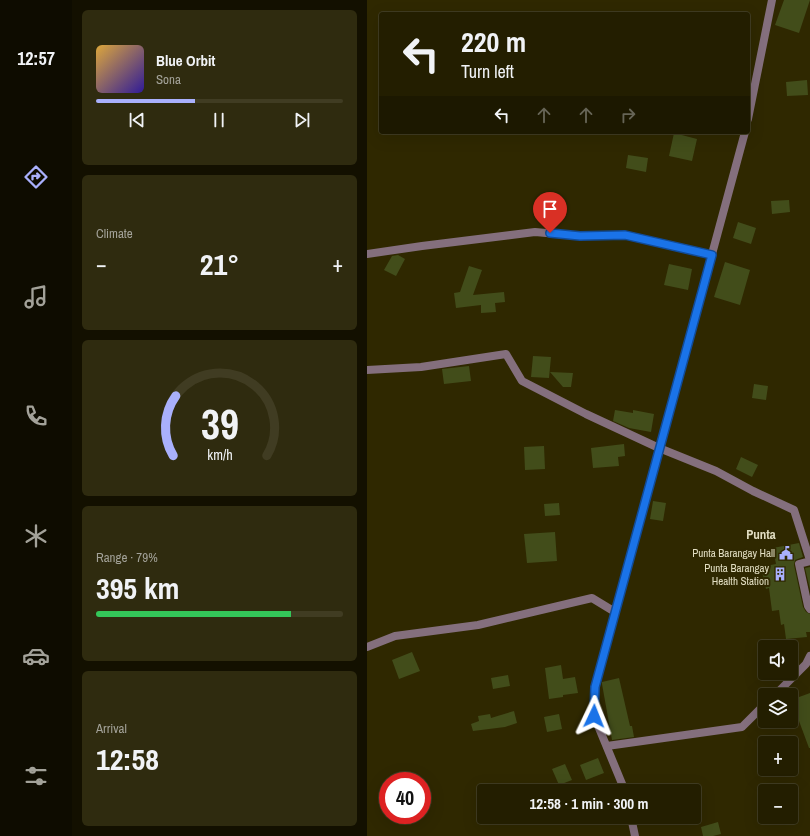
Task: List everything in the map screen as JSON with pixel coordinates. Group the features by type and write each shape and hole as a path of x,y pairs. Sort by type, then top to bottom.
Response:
{"street":[{"path":"750,109 772,0"},
{"path":"622,784 594,716 595,687 744,134"},
{"path":"367,254 535,232 580,236 625,235 712,255"},
{"path":"367,370 421,367 506,354 522,381 586,414 659,448 717,471 753,491 794,510 810,560 799,564 808,606 810,609"},
{"path":"367,647 395,636 478,625 592,598 615,612"},
{"path":"782,688 806,664 810,656"},
{"path":"607,746 742,727 758,711"},
{"path":"632,824 635,836"}],"building":[{"path":"784,0 810,0 799,33 775,25"},
{"path":"807,80 808,95 787,96 786,82"},
{"path":"674,134 697,139 692,161 669,156"},
{"path":"628,155 648,158 646,172 626,168"},
{"path":"789,200 790,212 772,214 771,201"},
{"path":"738,222 756,228 751,244 733,238"},
{"path":"398,255 405,259 396,276 384,270 392,256"},
{"path":"725,262 750,270 740,305 714,297"},
{"path":"669,264 692,269 688,290 664,285"},
{"path":"469,266 482,270 473,295 504,292 505,302 495,303 496,312 481,313 481,305 456,308 454,293 460,292"},
{"path":"533,356 551,357 549,378 531,377"},
{"path":"469,366 471,381 444,384 442,369"},
{"path":"550,372 573,373 571,387 563,387"},
{"path":"754,384 768,386 766,400 752,398"},
{"path":"615,410 633,413 633,410 654,414 651,432 629,428 613,421"},
{"path":"624,444 625,456 618,457 619,466 593,468 591,448"},
{"path":"544,446 545,469 525,470 524,447"},
{"path":"741,457 758,465 752,477 736,469"},
{"path":"653,501 666,503 663,521 650,519"},
{"path":"559,503 560,515 545,516 544,504"},
{"path":"555,532 557,561 527,563 524,534"},
{"path":"799,543 803,557 795,560 794,565 803,607 806,612 810,614 810,632 806,632 807,637 786,639 784,624 781,625 779,610 772,611 769,588 766,589 761,567 776,564 773,548"},
{"path":"810,567 810,589 805,568"},
{"path":"412,652 420,671 399,679 392,660"},
{"path":"561,665 563,679 575,677 578,693 549,699 545,668"},
{"path":"508,675 510,686 493,689 491,678"},
{"path":"619,678 634,737 612,740 602,682"},
{"path":"810,693 810,748 798,721 798,697"},
{"path":"514,711 517,723 505,727 473,731 471,724 479,721 478,716 490,714 491,718"},
{"path":"559,714 562,729 547,732 544,717"},
{"path":"598,758 604,773 586,780 580,765"},
{"path":"565,764 572,780 559,784 552,769"},
{"path":"718,822 721,834 703,836 701,827"}],"place":[{"name":"Punta Barangay Hall","path":"786,553"},
{"name":"Punta Barangay Health Station","path":"780,574"}],"district":[{"name":"Punta","path":"761,534"}],"route":[{"path":"550,233 580,236 625,235 712,255 595,687 594,716"}]}
